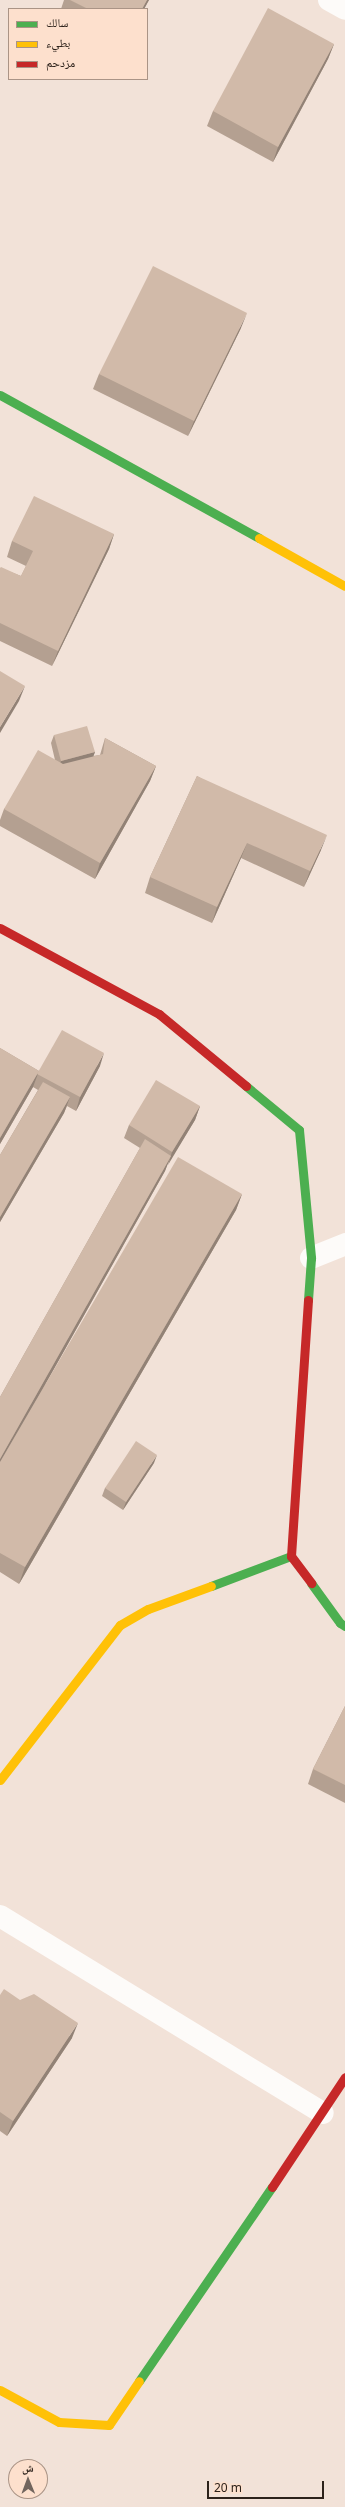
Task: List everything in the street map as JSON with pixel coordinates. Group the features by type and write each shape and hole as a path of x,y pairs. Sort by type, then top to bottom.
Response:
{"street":[{"path":"329,0 345,9"},
{"path":"0,395 345,586"},
{"path":"0,928 159,1014 298,1130 311,1258 291,1556 340,1623 345,1626"},
{"path":"311,1258 345,1244"},
{"path":"0,1780 120,1624 148,1609 291,1556"},
{"path":"0,1916 323,2113"},
{"path":"0,2390 59,2422 109,2425 323,2113 345,2077"}],"building":[{"path":"70,0 147,0 143,8 86,8"},
{"path":"268,8 334,44 278,147 213,111"},
{"path":"153,266 247,313 194,421 99,374"},
{"path":"34,496 114,534 58,651 0,623 0,568 1,567 21,576 33,551 12,541"},
{"path":"0,671 25,686 0,727"},
{"path":"87,726 95,752 61,761 54,735"},
{"path":"105,738 156,766 100,863 4,809 38,750 63,764 103,754"},
{"path":"197,776 327,835 310,871 247,843 217,907 150,877"},
{"path":"62,1030 104,1053 80,1097 37,1074"},
{"path":"0,1048 39,1071 0,1138"},
{"path":"156,1080 200,1106 172,1152 129,1125"},
{"path":"43,1082 70,1097 0,1217 0,1155"},
{"path":"145,1139 171,1156 0,1459 0,1397"},
{"path":"178,1157 242,1194 25,1567 0,1553 0,1462"},
{"path":"136,1441 157,1455 126,1502 105,1488"},
{"path":"345,1706 345,1785 313,1769"},
{"path":"4,1989 20,2000 34,1994 78,2023 13,2121 0,2112 0,1995"}],"traffic: fast":[{"path":"0,395 259,538"},
{"path":"246,1086 299,1130 311,1258 308,1300"},
{"path":"211,1586 291,1556"},
{"path":"311,1583 340,1623 345,1626"},
{"path":"139,2381 272,2187"}],"traffic: slow":[{"path":"259,538 345,586"},
{"path":"0,1780 120,1625 148,1609 211,1586"},
{"path":"0,2390 59,2422 109,2425 139,2381"}],"traffic: jam":[{"path":"0,928 159,1014 246,1086"},
{"path":"308,1300 291,1556 311,1583"},
{"path":"272,2187 345,2077"}]}
